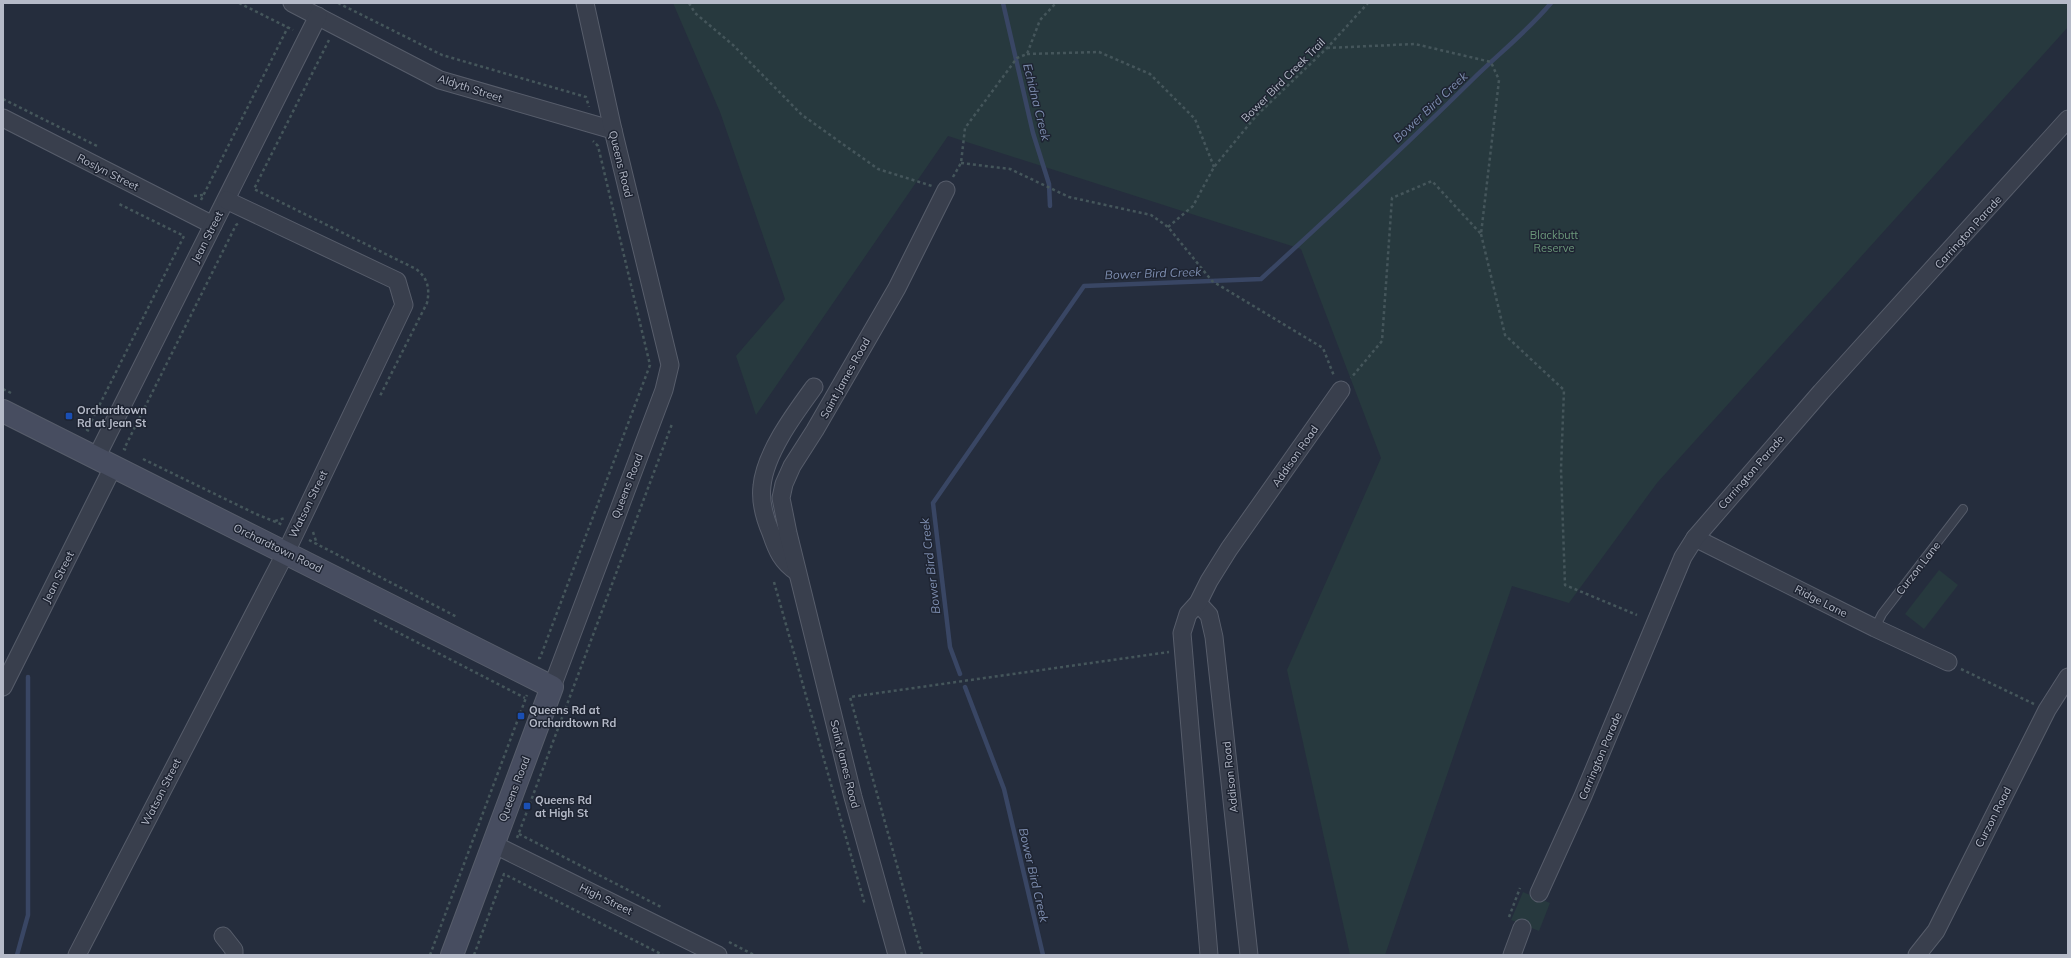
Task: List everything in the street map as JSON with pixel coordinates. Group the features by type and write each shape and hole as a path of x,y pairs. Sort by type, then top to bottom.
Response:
{"street":[{"name":"Aldyth Street","path":"292,3 440,80 613,130"},
{"name":"Queens Road","path":"452,955 669,376 670,366 613,130 585,3"},
{"name":"Jean Street","path":"3,687 213,225 318,16"},
{"name":"Roslyn Street","path":"3,118 213,225"},
{"name":"Carrington Parade","path":"1539,894 1583,796 1682,557 1695,538 1821,392 2068,120"},
{"name":"Saint James Road","path":"897,955 853,797 797,572 781,498 784,484 792,466 815,430 897,288 946,190"},
{"name":"Watson Street","path":"77,955 286,552 404,305 397,281 226,200"},
{"name":"Saint James Road","path":"797,572 788,566 779,556 762,505 762,486 767,464 785,431 814,387"},
{"name":"Addison Road","path":"1209,955 1182,633 1188,614 1198,603 1209,581 1229,549 1341,390"},
{"name":"Orchardtown Road","path":"3,411 552,687"},
{"name":"Ridge Lane","path":"1695,538 1875,628 1948,662"},
{"name":"Addison Road","path":"1198,603 1209,615 1214,637 1249,955"},
{"name":"Curzon Road","path":"1917,955 1936,931 2047,710 2068,677"},
{"name":"High Street","path":"493,844 718,955"},
{"path":"1512,955 1522,928"},
{"path":"224,936 234,950 234,955"}],"lane":[{"name":"Curzon Lane","path":"1875,628 1882,614 1963,509"}],"path":[{"path":"239,3 293,30"},
{"path":"338,3 442,55 586,97 589,109"},
{"path":"689,3 695,13 733,44 802,115 878,170 946,190 961,163 965,128 1017,58 1027,54 1099,52 1150,74 1195,119 1214,167"},
{"path":"1027,54 1040,20 1056,3"},
{"name":"Bower Bird Creek Trail","path":"1168,227 1193,206 1214,167 1256,116 1327,48 1368,3"},
{"path":"201,200 288,27"},
{"path":"251,195 330,38"},
{"path":"1327,48 1416,44 1491,62 1499,80 1481,234 1505,335 1564,390 1561,469 1565,585 1637,615"},
{"path":"3,98 100,148"},
{"path":"537,657 540,658 650,365 598,146 591,140"},
{"path":"961,163 1010,169 1069,198 1151,215 1168,227 1212,281 1323,348 1341,390 1382,341 1392,198 1432,182 1481,234"},
{"path":"254,189 416,269 423,274 428,287 427,303 376,405"},
{"path":"190,193 197,197 203,195"},
{"path":"117,203 184,236"},
{"path":"131,453 124,449 236,226 245,223"},
{"path":"91,433 87,430 187,230"},
{"path":"517,838 672,424"},
{"path":"138,456 256,514 283,525"},
{"path":"275,521 286,518 289,511"},
{"path":"316,525 313,532 318,545"},
{"path":"308,540 459,617"},
{"path":"774,582 866,909"},
{"path":"371,619 525,698 430,955"},
{"path":"922,955 850,697 1183,650"},
{"path":"1948,662 2047,710"},
{"path":"519,834 666,910"},
{"path":"474,955 507,867"},
{"path":"504,874 663,955"},
{"path":"728,942 754,955"}],"green space":[{"name":"Blackbutt Reserve","path":"673,3 2068,3 2068,27 1657,483 1569,603 1512,586 1385,955 1350,955 1287,670 1381,458 1301,249 948,136 756,415 736,356 785,299 720,112"},
{"path":"1939,570 1958,585 1924,629 1905,614"},
{"path":"1523,892 1550,903 1539,931 1511,920"}],"waterway":[{"name":"Echidna Creek","path":"1003,3 1033,133 1049,184 1050,206"},
{"name":"Bower Bird Creek","path":"960,674 950,647 933,503 1084,286 1261,279 1522,34 1551,3"},
{"path":"17,955 28,915 28,677"},
{"name":"Bower Bird Creek","path":"965,687 1004,789 1043,955"}],"place":[{"name":"Orchardtown Rd at Jean St","path":"69,416"},
{"name":"Queens Rd at Orchardtown Rd","path":"521,716"},
{"name":"Queens Rd at High St","path":"527,806"}]}
